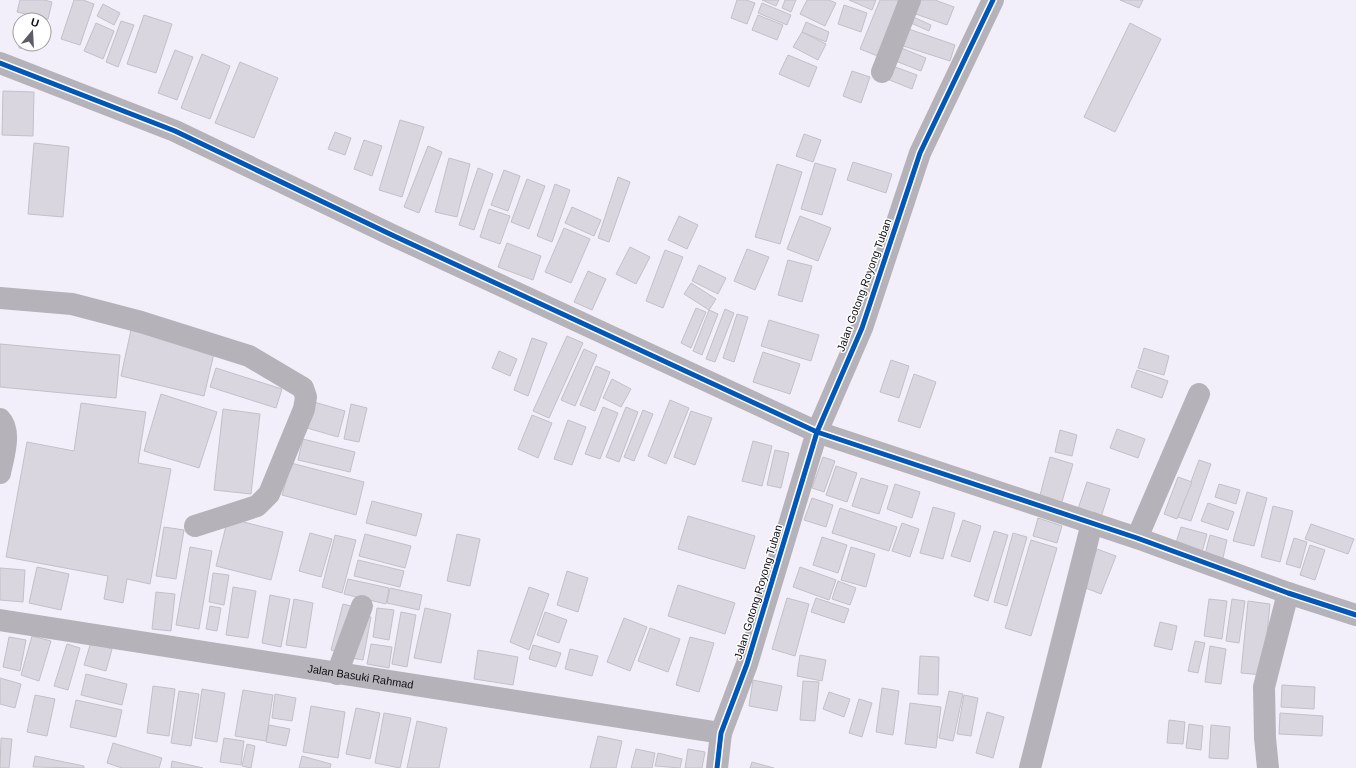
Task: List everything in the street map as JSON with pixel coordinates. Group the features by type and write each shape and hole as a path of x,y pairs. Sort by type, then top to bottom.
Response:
{"street":[{"path":"882,72 910,0"},
{"name":"Jalan Gotong Royong Tuban","path":"717,768 721,733 747,664 817,432 862,328 920,153 993,0"},
{"path":"0,63 175,131 392,235 817,432 1137,538 1288,593 1356,615"},
{"path":"0,298 72,304 141,322 249,356 303,388 306,397 304,409 269,494 257,506 195,526"},
{"path":"1137,538 1199,394"},
{"path":"0,419 4,422 6,441 0,472"},
{"path":"1030,768 1092,523"},
{"path":"1268,768 1265,738 1264,687 1288,593"},
{"path":"337,674 362,606"},
{"name":"Jalan Basuki Rahmad","path":"0,620 721,733"}],"building":[{"path":"20,0 44,0 52,2 50,12 17,12"},
{"path":"74,0 83,0 94,4 80,45 61,39"},
{"path":"737,0 746,0 755,3 747,24 731,18"},
{"path":"762,0 779,0 776,6"},
{"path":"785,0 796,0 791,12 782,8"},
{"path":"807,0 829,0 836,3 825,26 800,14"},
{"path":"849,0 876,0 872,10"},
{"path":"880,0 903,0 880,57 860,49"},
{"path":"915,0 935,0 954,7 947,25 910,12"},
{"path":"1120,0 1143,0 1139,8"},
{"path":"762,3 791,15 787,25 758,13"},
{"path":"103,4 120,13 114,25 97,16"},
{"path":"844,5 867,13 861,32 838,24"},
{"path":"907,14 931,25 929,31 904,20"},
{"path":"144,15 172,24 156,73 127,64"},
{"path":"758,15 783,25 777,40 752,30"},
{"path":"121,21 134,25 118,67 106,62"},
{"path":"806,22 829,32 826,42 802,32"},
{"path":"96,23 114,31 103,59 84,51"},
{"path":"1130,23 1161,39 1115,132 1084,117"},
{"path":"900,26 955,45 950,61 894,43"},
{"path":"802,32 826,44 818,60 793,47"},
{"path":"894,45 926,58 921,71 888,58"},
{"path":"175,50 193,57 177,100 158,93"},
{"path":"202,54 230,66 210,119 181,108"},
{"path":"788,55 817,67 809,87 779,74"},
{"path":"240,62 278,78 254,138 215,123"},
{"path":"887,64 917,75 912,89 882,77"},
{"path":"852,71 870,77 861,103 843,96"},
{"path":"3,91 34,92 33,136 2,135"},
{"path":"400,120 424,127 402,197 379,190"},
{"path":"335,132 351,138 345,155 328,149"},
{"path":"804,134 821,140 813,162 796,156"},
{"path":"364,140 382,146 372,176 354,169"},
{"path":"34,143 69,147 63,217 28,214"},
{"path":"428,146 442,152 419,213 404,207"},
{"path":"449,158 470,164 457,217 435,212"},
{"path":"853,162 892,174 886,193 847,180"},
{"path":"815,163 836,169 822,215 801,209"},
{"path":"777,164 802,172 780,244 755,237"},
{"path":"478,168 493,174 474,230 459,225"},
{"path":"504,170 520,176 508,211 491,205"},
{"path":"618,177 630,182 609,242 598,238"},
{"path":"527,179 545,186 529,229 511,222"},
{"path":"555,184 570,190 552,242 537,236"},
{"path":"572,207 601,220 594,236 565,223"},
{"path":"489,209 510,216 500,244 480,237"},
{"path":"679,216 698,225 687,249 668,240"},
{"path":"800,216 831,228 818,261 787,249"},
{"path":"564,228 590,239 571,283 545,272"},
{"path":"507,243 541,256 533,280 498,267"},
{"path":"630,247 650,257 636,284 616,274"},
{"path":"747,249 769,257 755,290 734,281"},
{"path":"665,250 683,257 663,308 646,301"},
{"path":"788,260 812,266 802,302 778,295"},
{"path":"699,265 726,278 718,294 692,281"},
{"path":"588,271 606,279 592,310 574,302"},
{"path":"691,283 716,299 709,310 684,294"},
{"path":"696,308 706,312 691,348 681,343"},
{"path":"725,309 734,313 715,362 706,359"},
{"path":"709,310 718,314 702,355 693,351"},
{"path":"737,314 748,317 734,362 723,358"},
{"path":"769,320 819,335 811,361 761,346"},
{"path":"131,330 215,349 204,396 121,376"},
{"path":"567,336 583,343 549,418 533,411"},
{"path":"532,338 547,343 528,396 514,390"},
{"path":"0,344 120,355 116,398 0,387"},
{"path":"1144,348 1169,356 1164,375 1138,368"},
{"path":"584,349 597,355 575,406 561,400"},
{"path":"499,351 517,359 510,376 492,368"},
{"path":"763,352 800,364 790,394 753,382"},
{"path":"891,360 909,366 899,398 880,392"},
{"path":"596,366 610,372 595,411 580,405"},
{"path":"216,368 282,389 276,408 210,387"},
{"path":"1137,370 1168,381 1162,398 1131,387"},
{"path":"914,374 936,382 920,428 898,421"},
{"path":"612,379 631,389 621,407 603,398"},
{"path":"161,394 217,412 199,468 144,451"},
{"path":"670,400 689,408 666,464 648,456"},
{"path":"314,402 345,411 338,437 307,428"},
{"path":"81,403 146,412 138,463 171,469 150,584 127,579 123,603 104,599 108,576 6,557 27,442 74,451"},
{"path":"351,404 367,408 359,442 344,439"},
{"path":"603,407 618,413 600,459 585,454"},
{"path":"626,407 638,412 619,462 606,457"},
{"path":"223,409 260,414 251,494 214,490"},
{"path":"643,410 653,414 634,461 624,457"},
{"path":"691,411 712,418 695,465 674,457"},
{"path":"532,415 552,423 538,458 518,449"},
{"path":"568,420 586,427 572,465 554,459"},
{"path":"1117,429 1145,439 1138,458 1110,448"},
{"path":"1060,430 1077,435 1072,456 1055,452"},
{"path":"303,439 355,452 350,472 298,460"},
{"path":"753,441 772,446 762,486 742,481"},
{"path":"775,450 789,453 781,488 767,485"},
{"path":"823,457 835,461 824,492 812,488"},
{"path":"1050,457 1073,464 1061,505 1039,499"},
{"path":"1199,460 1211,464 1191,521 1178,517"},
{"path":"291,463 364,482 356,515 282,495"},
{"path":"836,466 857,473 847,502 826,495"},
{"path":"1178,477 1192,482 1177,519 1164,514"},
{"path":"861,478 888,486 879,514 852,506"},
{"path":"1087,482 1110,489 1101,517 1078,509"},
{"path":"895,484 920,492 912,518 887,509"},
{"path":"1219,484 1240,490 1236,504 1215,497"},
{"path":"1247,492 1267,498 1254,546 1233,541"},
{"path":"812,498 833,505 826,527 804,520"},
{"path":"372,501 422,514 416,536 366,523"},
{"path":"1208,503 1234,512 1228,530 1201,521"},
{"path":"1273,506 1293,511 1280,562 1261,557"},
{"path":"933,507 955,513 943,559 920,553"},
{"path":"840,508 897,527 889,551 832,533"},
{"path":"688,516 755,536 745,569 678,549"},
{"path":"228,518 283,532 271,580 216,566"},
{"path":"1038,518 1062,526 1057,543 1033,536"},
{"path":"963,520 981,526 970,562 951,556"},
{"path":"902,523 919,529 910,557 892,551"},
{"path":"1311,524 1354,539 1348,554 1305,539"},
{"path":"164,527 184,530 176,579 156,576"},
{"path":"1181,527 1207,534 1201,556 1174,549"},
{"path":"994,531 1008,535 988,601 974,596"},
{"path":"310,533 332,539 321,577 299,571"},
{"path":"1013,533 1027,537 1007,606 994,602"},
{"path":"365,534 411,546 405,568 359,556"},
{"path":"457,534 480,539 470,586 447,581"},
{"path":"335,535 356,540 342,593 322,587"},
{"path":"1210,535 1227,540 1223,558 1205,554"},
{"path":"822,537 847,545 838,573 813,565"},
{"path":"1294,538 1307,542 1300,568 1286,564"},
{"path":"1031,540 1057,548 1031,636 1005,628"},
{"path":"1310,545 1325,550 1315,580 1300,575"},
{"path":"190,547 212,551 199,629 176,625"},
{"path":"851,547 875,554 866,587 841,580"},
{"path":"1097,549 1116,556 1101,594 1083,587"},
{"path":"358,560 404,571 400,587 354,576"},
{"path":"37,567 69,574 61,610 29,603"},
{"path":"800,567 836,580 829,600 793,587"},
{"path":"0,568 25,570 23,602 0,600"},
{"path":"567,571 588,578 578,612 557,605"},
{"path":"213,573 229,575 224,605 209,602"},
{"path":"348,579 389,588 386,604 344,594"},
{"path":"838,581 856,588 850,605 832,599"},
{"path":"678,585 735,603 725,634 668,616"},
{"path":"233,587 256,591 248,638 226,635"},
{"path":"529,587 549,594 529,650 510,642"},
{"path":"390,588 422,595 419,610 387,603"},
{"path":"156,592 175,594 171,631 152,629"},
{"path":"270,595 290,599 281,647 262,643"},
{"path":"787,598 809,604 795,656 772,649"},
{"path":"816,598 849,609 844,623 811,612"},
{"path":"294,599 313,603 306,648 286,645"},
{"path":"1209,599 1227,601 1222,639 1204,636"},
{"path":"1232,599 1245,601 1239,643 1226,641"},
{"path":"1248,601 1270,604 1263,675 1241,673"},
{"path":"343,604 355,607 343,653 331,650"},
{"path":"210,606 221,608 217,631 206,629"},
{"path":"377,608 394,610 389,640 373,637"},
{"path":"425,608 451,614 441,663 414,658"},
{"path":"401,612 416,615 407,667 392,664"},
{"path":"545,612 567,620 559,643 537,635"},
{"path":"360,615 371,617 363,660 351,658"},
{"path":"624,618 647,627 630,671 607,662"},
{"path":"1160,622 1177,626 1172,650 1154,646"},
{"path":"650,628 680,639 668,672 638,661"},
{"path":"32,636 51,641 39,681 21,675"},
{"path":"9,637 26,640 20,671 3,667"},
{"path":"690,637 714,643 699,692 676,685"},
{"path":"1195,641 1205,643 1198,673 1188,671"},
{"path":"91,642 112,649 106,671 84,665"},
{"path":"67,644 80,648 68,690 54,686"},
{"path":"371,644 392,647 389,668 367,664"},
{"path":"533,645 561,653 556,667 529,659"},
{"path":"1210,646 1226,649 1221,684 1205,682"},
{"path":"570,649 598,656 592,676 565,669"},
{"path":"478,650 518,657 513,685 474,679"},
{"path":"800,655 826,660 822,681 797,676"},
{"path":"920,656 939,657 938,695 918,694"},
{"path":"86,674 127,684 122,705 81,695"},
{"path":"0,678 21,684 15,708 0,704"},
{"path":"753,680 782,686 777,711 749,706"},
{"path":"803,681 819,682 815,721 800,720"},
{"path":"1282,685 1315,687 1314,709 1281,707"},
{"path":"153,686 175,689 169,736 147,733"},
{"path":"882,688 899,691 893,735 876,732"},
{"path":"202,689 225,693 217,742 195,738"},
{"path":"243,690 273,695 266,741 235,736"},
{"path":"179,691 199,694 191,746 171,743"},
{"path":"949,691 963,694 953,741 939,738"},
{"path":"829,692 850,699 844,717 823,709"},
{"path":"275,694 296,698 292,721 272,718"},
{"path":"35,695 55,699 47,736 27,732"},
{"path":"964,695 978,698 971,736 957,734"},
{"path":"859,699 872,703 862,737 849,733"},
{"path":"76,700 122,710 116,737 70,727"},
{"path":"910,703 941,707 936,748 905,744"},
{"path":"311,706 345,712 338,758 303,752"},
{"path":"356,708 380,713 370,759 346,754"},
{"path":"987,712 1004,717 993,758 976,753"},
{"path":"384,713 411,718 400,768 375,763"},
{"path":"1280,713 1323,716 1322,736 1279,734"},
{"path":"1169,720 1185,722 1183,744 1167,743"},
{"path":"417,721 447,728 439,768 407,768"},
{"path":"1189,724 1203,726 1201,750 1186,748"},
{"path":"269,725 290,729 286,746 266,742"},
{"path":"1211,725 1230,727 1228,759 1209,758"},
{"path":"598,736 622,741 616,768 590,768"},
{"path":"1,738 12,739 9,768 0,768"},
{"path":"224,738 244,741 241,765 220,762"},
{"path":"113,743 162,758 159,768 122,768 107,763"},
{"path":"247,744 255,746 251,768 242,766"},
{"path":"636,749 655,753 652,768 631,768"},
{"path":"688,749 705,752 702,768 685,768"},
{"path":"658,753 682,759 680,768 655,766"},
{"path":"35,756 84,766 84,768 33,767"},
{"path":"302,756 331,764 330,768 299,768"},
{"path":"172,761 203,768 171,768"},
{"path":"752,762 774,768 750,768"}],"cycle path":[{"path":"717,768 721,733 747,664 817,432 862,328 920,153 993,0"},
{"path":"0,63 175,131 392,235 817,432 1137,538 1288,593 1356,615"}]}
